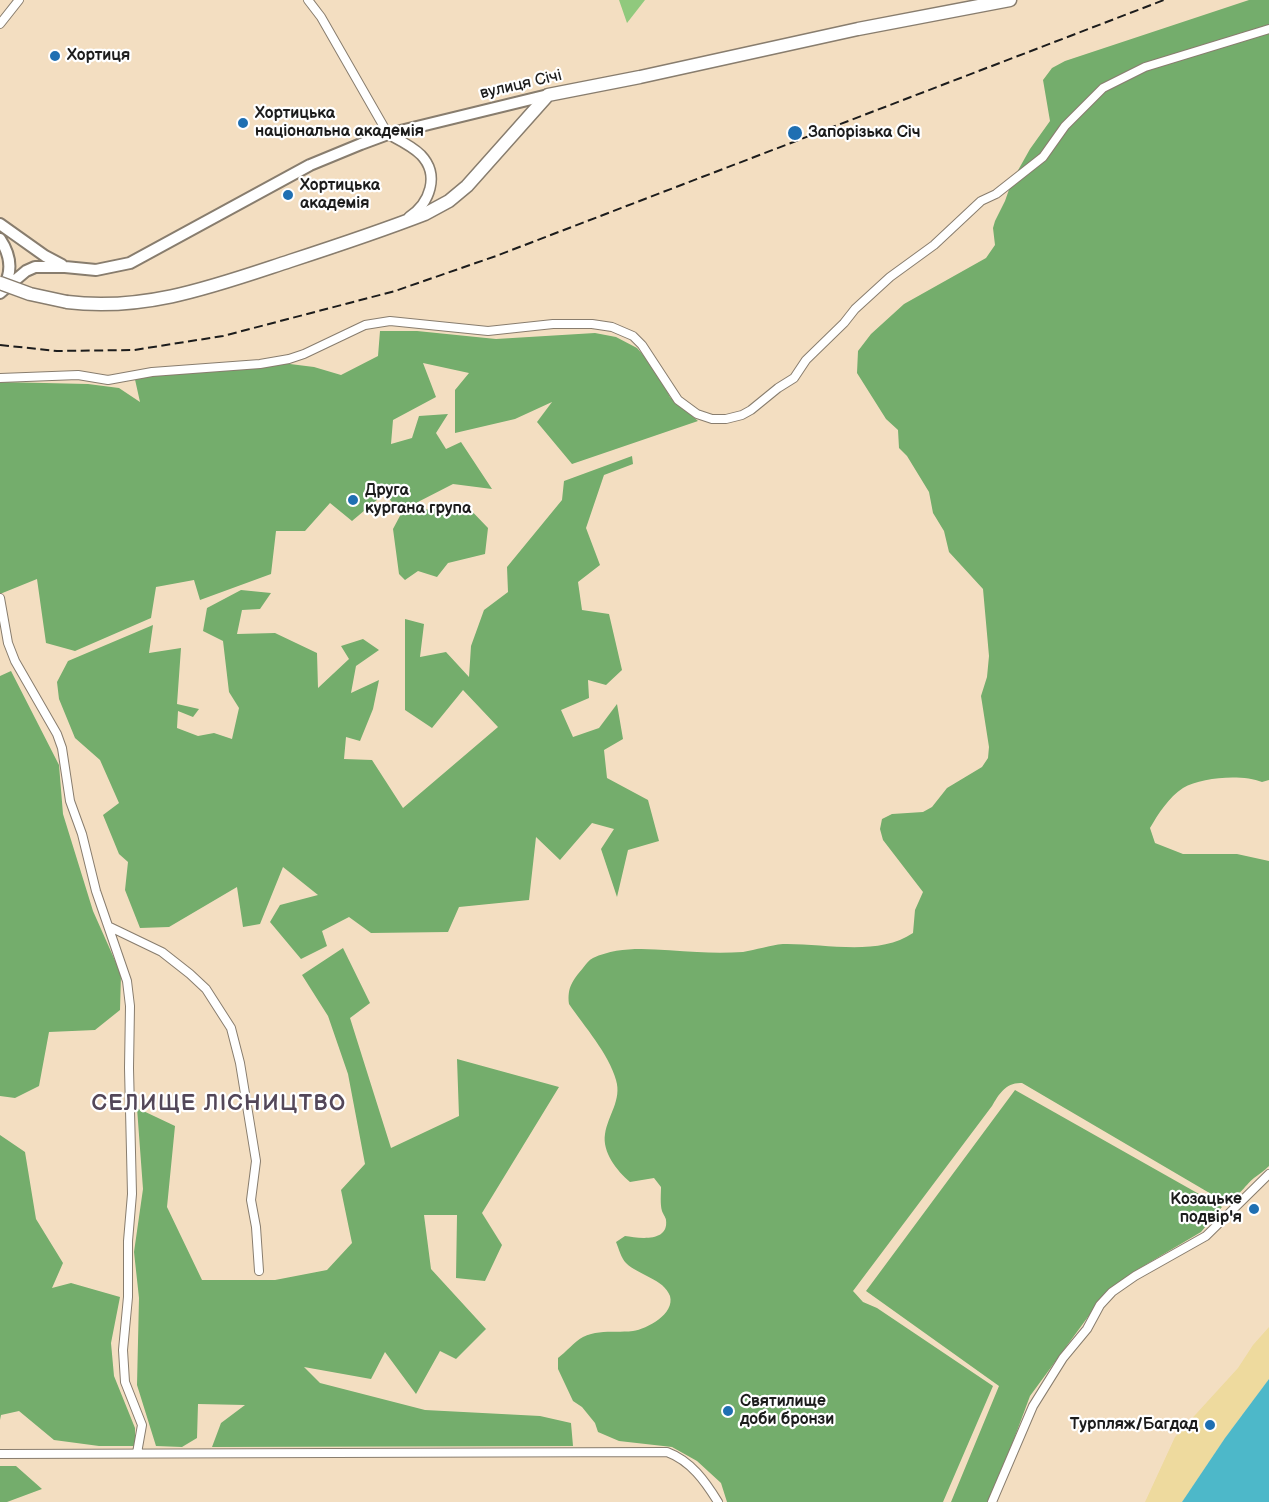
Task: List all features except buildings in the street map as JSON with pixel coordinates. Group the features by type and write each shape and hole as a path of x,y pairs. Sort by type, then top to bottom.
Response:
{"main road":[{"name":"вулиця Січі","path":"0,289 35,267 96,270 130,263 310,165 388,134 548,95 858,29 1010,0"},
{"path":"0,239 9,259 10,270 0,289 67,302 110,305 165,299 205,289 396,226 449,201 467,186 548,95"},
{"path":"0,224 45,256 65,267"}],"street":[{"path":"0,24 19,0"},
{"path":"308,0 321,17 388,134 422,156 430,170 431,188 423,204 396,226"},
{"path":"0,378 78,375 108,380 152,372 260,364 289,359 365,325 390,321 488,332 553,324 592,324 612,327 633,336 642,345 678,400 697,414 712,419 726,419 742,415 794,378 806,360 855,309 890,277 934,244 981,201 996,194 1043,157 1065,126 1103,88 1145,67 1269,29"},
{"path":"0,598 8,644 15,661 57,734 62,748 70,801 82,834 96,891 127,981 130,1006 128,1059 132,1194 128,1241 128,1297 123,1350 125,1382 142,1425 137,1453"},
{"path":"110,927 162,952 190,974 206,989 231,1028 240,1063 256,1161 252,1200 259,1271"},
{"path":"992,1502 1010,1465 1033,1406 1063,1358 1087,1329 1100,1305 1112,1292 1135,1276 1206,1236 1269,1174"},
{"path":"0,1454 666,1452 680,1458 693,1468 718,1502"}],"green space":[{"path":"619,0 645,0 627,23"},
{"path":"1249,0 1269,0 1269,780 1262,782 1233,777 1191,784 1169,801 1150,828 1155,843 1183,854 1237,854 1269,861 1269,1166 1236,1195 1218,1198 1022,1083 1007,1087 1000,1093 853,1291 863,1302 877,1308 993,1386 943,1502 727,1502 721,1483 697,1461 672,1447 619,1441 598,1432 595,1423 582,1407 573,1401 558,1369 558,1358 583,1337 595,1333 633,1331 645,1327 659,1320 670,1303 670,1296 662,1285 626,1263 616,1242 625,1236 652,1237 663,1232 666,1220 661,1208 661,1187 654,1178 630,1182 608,1154 605,1134 616,1101 616,1080 602,1050 569,1004 571,984 593,958 605,953 631,949 732,953 783,944 867,947 884,945 913,933 915,910 923,892 883,840 880,829 882,819 892,814 923,812 932,807 947,788 982,767 988,758 989,747 981,696 987,677 989,656 983,589 949,552 944,531 933,513 929,492 907,456 899,448 898,430 886,419 857,373 858,351 871,334 904,304 986,258 995,245 993,228 1012,181 1030,149 1050,121 1043,80 1052,68 1065,61"},
{"path":"380,331 417,331 496,339 595,333 616,337 637,348 659,373 670,397 698,421 572,464 537,422 552,402 515,419 455,433 455,390 469,373 423,363 436,397 393,420 391,444 412,438 419,416 448,414 436,433 446,449 461,442 492,489 453,484 414,504 418,511 464,503 488,528 485,554 448,563 437,577 418,571 405,580 399,574 393,529 402,512 384,494 352,521 330,503 305,531 276,531 271,574 200,600 194,580 156,587 151,618 75,651 46,643 37,579 0,594 0,382 88,384 119,388 140,402 134,375 274,362 314,367 341,375 378,356"},
{"path":"632,456 633,464 604,475 586,528 600,565 578,582 582,610 609,614 622,670 606,685 588,680 589,698 561,710 573,737 599,728 617,704 623,739 604,750 607,778 648,800 659,841 628,850 617,897 601,849 614,829 592,823 560,860 536,837 529,900 459,907 448,932 371,933 349,917 322,931 327,946 301,959 270,922 280,905 318,895 283,867 260,924 243,927 237,887 169,927 140,928 125,890 128,862 119,854 103,815 119,803 100,760 75,738 59,699 57,682 68,661 153,625 149,653 181,648 177,704 199,709 193,717 178,711 177,728 198,736 214,733 232,739 239,708 229,692 223,641 203,631 207,608 241,590 271,593 260,609 242,610 237,634 275,633 317,653 318,688 349,659 341,646 363,639 379,650 356,666 351,693 379,680 373,709 360,741 346,737 344,759 372,760 403,808 498,727 463,690 432,728 405,710 405,619 424,624 420,657 446,652 469,677 471,646 484,610 508,592 507,567 562,500 564,481"},
{"path":"11,671 59,765 63,814 93,911 121,974 120,1010 95,1030 49,1032 39,1086 15,1098 0,1096 0,676"},
{"path":"343,948 370,1003 350,1018 391,1148 459,1116 457,1059 559,1087 482,1213 502,1245 485,1281 456,1278 457,1215 424,1215 431,1269 486,1329 456,1359 440,1351 416,1394 385,1352 371,1379 304,1367 320,1383 425,1410 540,1416 571,1423 573,1446 212,1447 221,1423 245,1405 198,1404 197,1438 182,1447 156,1446 137,1385 139,1298 134,1252 143,1189 137,1108 175,1126 167,1207 202,1280 275,1280 327,1270 352,1243 341,1190 365,1164 348,1074 328,1016 302,975"},
{"path":"1015,1090 1222,1207 1201,1232 1135,1271 1104,1295 1030,1396 995,1490 988,1502 951,1502 999,1386 866,1291"},
{"path":"0,1135 25,1152 36,1219 63,1263 52,1288 71,1283 120,1297 111,1343 114,1376 135,1428 135,1446 99,1446 54,1440 19,1411 1,1415 0,1420"},
{"path":"0,1466 16,1466 42,1489 7,1502 0,1502"}],"sand":[{"name":"Турпляж/Багдад","path":"1269,1327 1269,1379 1225,1438 1182,1502 1145,1502 1175,1437 1238,1368 1253,1345"}],"water":[{"path":"1269,1379 1269,1502 1182,1502 1225,1438"}],"railway":[{"path":"0,345 57,351 134,350 223,336 395,291 496,256 1164,0"}],"place":[{"name":"Хортиця","path":"55,56"},
{"name":"Хортицька національна академія","path":"243,123"},
{"name":"Запорізька Січ","path":"795,133"},
{"name":"Хортицька академія","path":"288,195"},
{"name":"Друга кургана група","path":"353,500"},
{"name":"Козацьке подвір'я","path":"1254,1209"},
{"name":"Святилище доби бронзи","path":"728,1411"},
{"name":"Турпляж/Багдад","path":"1210,1425"}],"district":[{"name":"СЕЛИЩЕ ЛІСНИЦТВО","path":"219,1104"}]}
